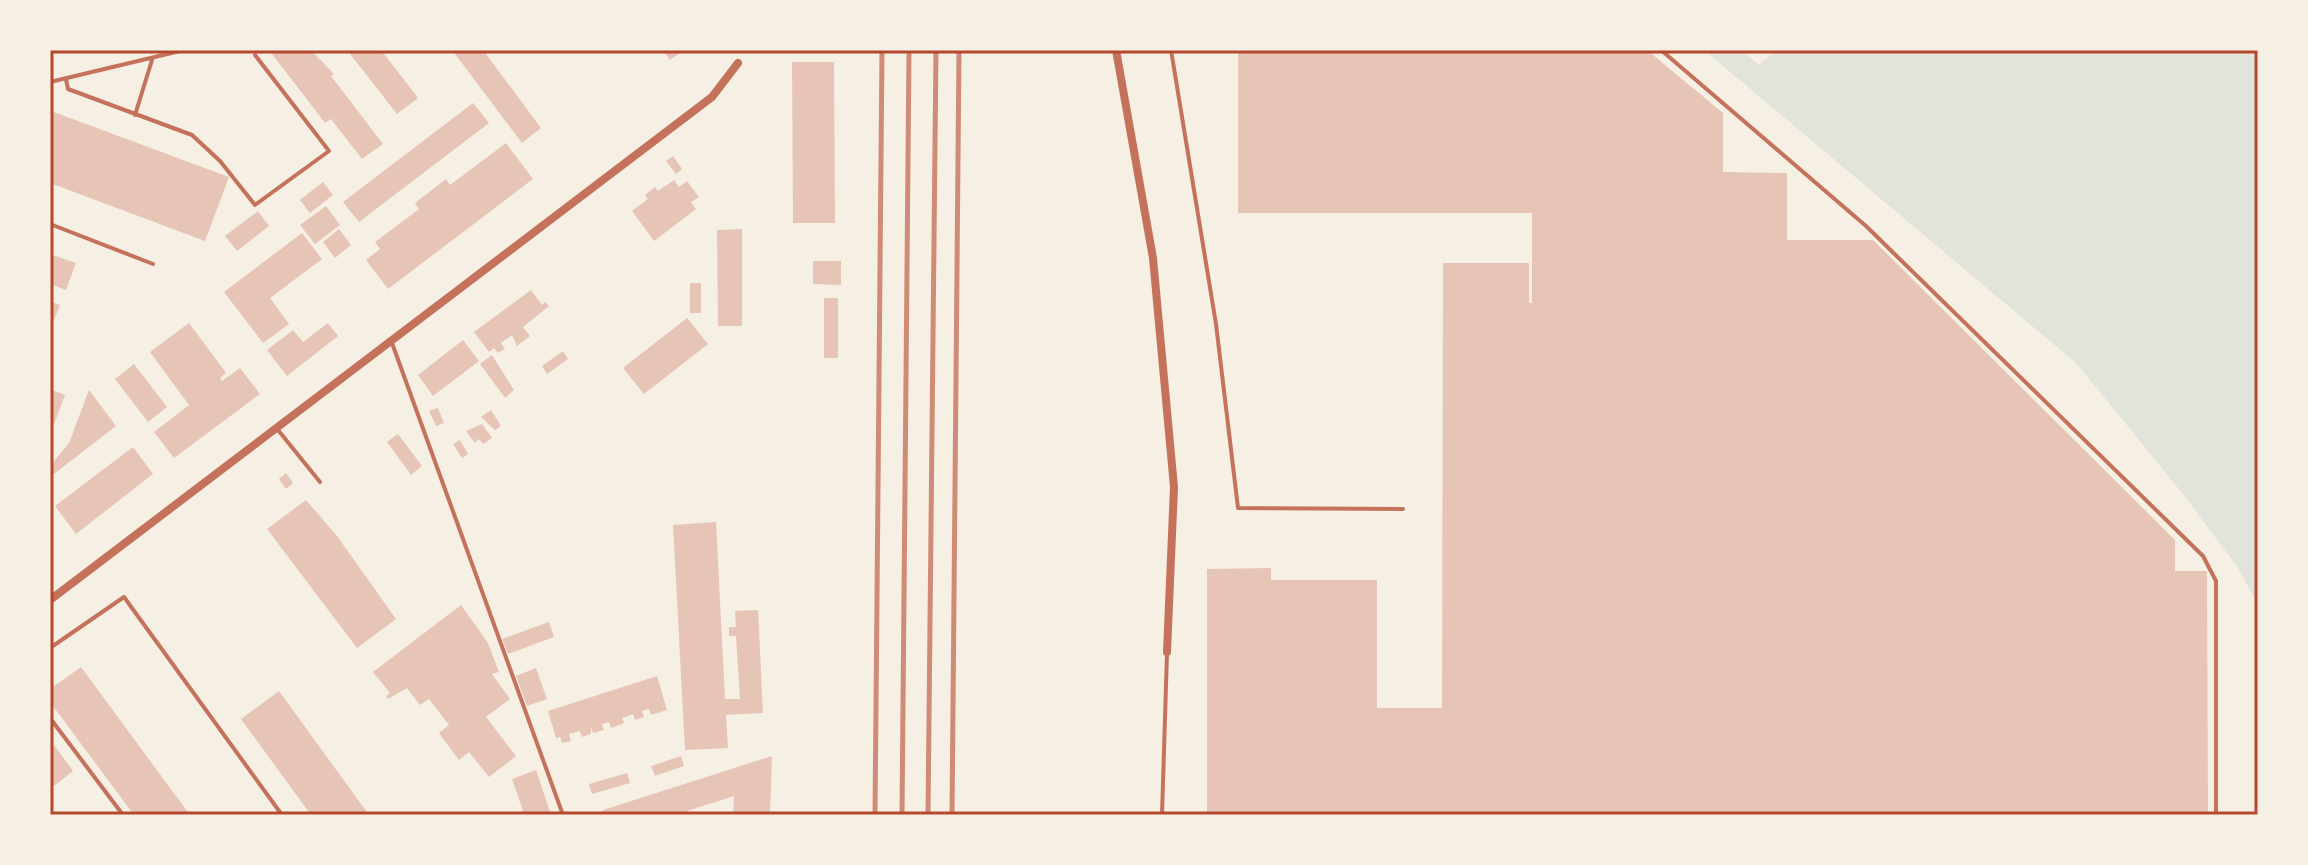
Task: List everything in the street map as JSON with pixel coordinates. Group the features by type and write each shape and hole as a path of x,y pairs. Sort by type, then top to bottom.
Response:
{"street":[{"path":"1116,50 1153,258 1174,487 1167,652"},
{"path":"50,600 712,97 738,63"}],"lane":[{"path":"50,82 184,50"},
{"path":"1171,50 1216,324 1238,508 1403,509"},
{"path":"1661,50 1866,226 2203,556 2216,581 2216,815"},
{"path":"66,79 68,89 192,135 220,161 255,205 329,151 255,55"},
{"path":"135,115 152,59"},
{"path":"50,224 153,264"},
{"path":"391,341 563,815"},
{"path":"276,428 320,482"},
{"path":"50,648 124,597 282,815"},
{"path":"1162,815 1167,652"},
{"path":"50,718 123,815"}],"shaded area":[{"path":"1704,50 1741,50 1759,65 1776,50 2258,50 2258,604 2238,568 2183,494 2077,364"}],"building":[{"path":"269,50 311,50 334,74 331,76 383,144 362,159 331,119 325,123"},
{"path":"347,50 381,50 418,98 397,114"},
{"path":"452,50 483,50 541,128 522,143"},
{"path":"663,50 677,50 680,53 670,60"},
{"path":"1238,50 1647,50 1723,113 1723,172 1787,173 1787,240 1873,240 2175,540 2175,571 2207,571 2208,815 1207,815 1207,569 1271,568 1271,580 1377,580 1377,708 1442,708 1443,263 1529,263 1529,303 1532,303 1532,213 1238,213"},
{"path":"792,62 834,62 835,223 793,223"},
{"path":"473,103 489,123 359,222 343,202"},
{"path":"51,111 229,177 205,241 50,183"},
{"path":"506,143 533,179 388,289 366,260 380,249 375,242 419,209 415,203 446,179 450,185"},
{"path":"673,156 682,169 676,174 666,161"},
{"path":"674,180 679,187 687,181 699,197 691,202 696,209 654,241 632,211 648,199 645,195 655,187 658,191"},
{"path":"323,182 333,195 310,213 300,200"},
{"path":"326,206 340,225 315,244 300,225"},
{"path":"258,211 269,226 237,251 225,236"},
{"path":"339,229 351,245 335,258 323,242"},
{"path":"742,229 742,326 718,326 717,230"},
{"path":"302,233 322,259 270,298 289,324 263,343 224,292"},
{"path":"50,254 76,263 66,290 50,284"},
{"path":"813,261 841,261 841,285 813,284"},
{"path":"690,283 701,283 701,313 690,313"},
{"path":"531,290 542,305 545,302 549,306 523,327 530,336 517,346 512,335 501,343 505,349 498,353 494,348 489,352 474,332"},
{"path":"824,298 838,298 838,358 824,358"},
{"path":"50,301 60,305 50,330"},
{"path":"687,318 708,344 644,394 623,368"},
{"path":"189,323 226,373 220,378 222,381 240,368 260,394 174,458 154,432 189,405 150,352"},
{"path":"328,323 338,336 287,376 267,350 293,330 303,342"},
{"path":"463,340 479,361 433,396 418,375"},
{"path":"563,351 568,359 547,374 542,366"},
{"path":"492,355 514,390 505,398 480,364"},
{"path":"134,364 167,407 148,422 115,379"},
{"path":"50,389 65,395 53,427 50,426"},
{"path":"89,390 116,426 50,477 50,466 69,443"},
{"path":"438,408 444,423 436,426 429,411"},
{"path":"491,410 501,426 495,430 481,417"},
{"path":"482,424 492,438 483,444 479,439 475,443 466,431"},
{"path":"398,434 422,466 411,475 387,442"},
{"path":"460,440 468,454 462,458 453,444"},
{"path":"133,447 153,474 76,534 55,506"},
{"path":"286,473 293,483 286,489 279,479"},
{"path":"306,500 337,536 396,619 357,648 267,529"},
{"path":"716,522 725,699 740,699 736,636 729,636 729,627 736,627 735,611 758,610 763,713 726,715 728,748 685,750 673,525"},
{"path":"461,605 488,643 499,672 492,674 510,699 486,717 516,756 489,777 469,752 459,760 439,733 449,725 429,699 420,705 407,688 388,699 386,696 390,693 373,672"},
{"path":"549,622 554,637 508,654 502,639"},
{"path":"81,667 190,815 134,815 50,702 50,689"},
{"path":"536,668 547,699 527,706 516,676"},
{"path":"657,676 667,710 651,715 649,709 642,711 644,717 635,720 633,714 622,718 624,723 611,728 609,722 602,724 604,730 593,733 591,727 591,734 582,737 580,731 569,734 571,741 562,743 560,737 556,738 548,711"},
{"path":"279,691 369,815 311,815 241,719"},
{"path":"54,745 73,771 50,789 50,747"},
{"path":"681,756 684,766 655,776 651,766"},
{"path":"772,756 770,815 733,815 734,796 687,811 688,815 605,815 603,810"},
{"path":"536,770 551,815 516,815 523,811 512,779"},
{"path":"627,773 630,783 592,794 589,784"}],"railway":[{"path":"875,815 882,50"},
{"path":"902,815 909,50"},
{"path":"928,815 936,50"},
{"path":"952,815 959,50"}]}
